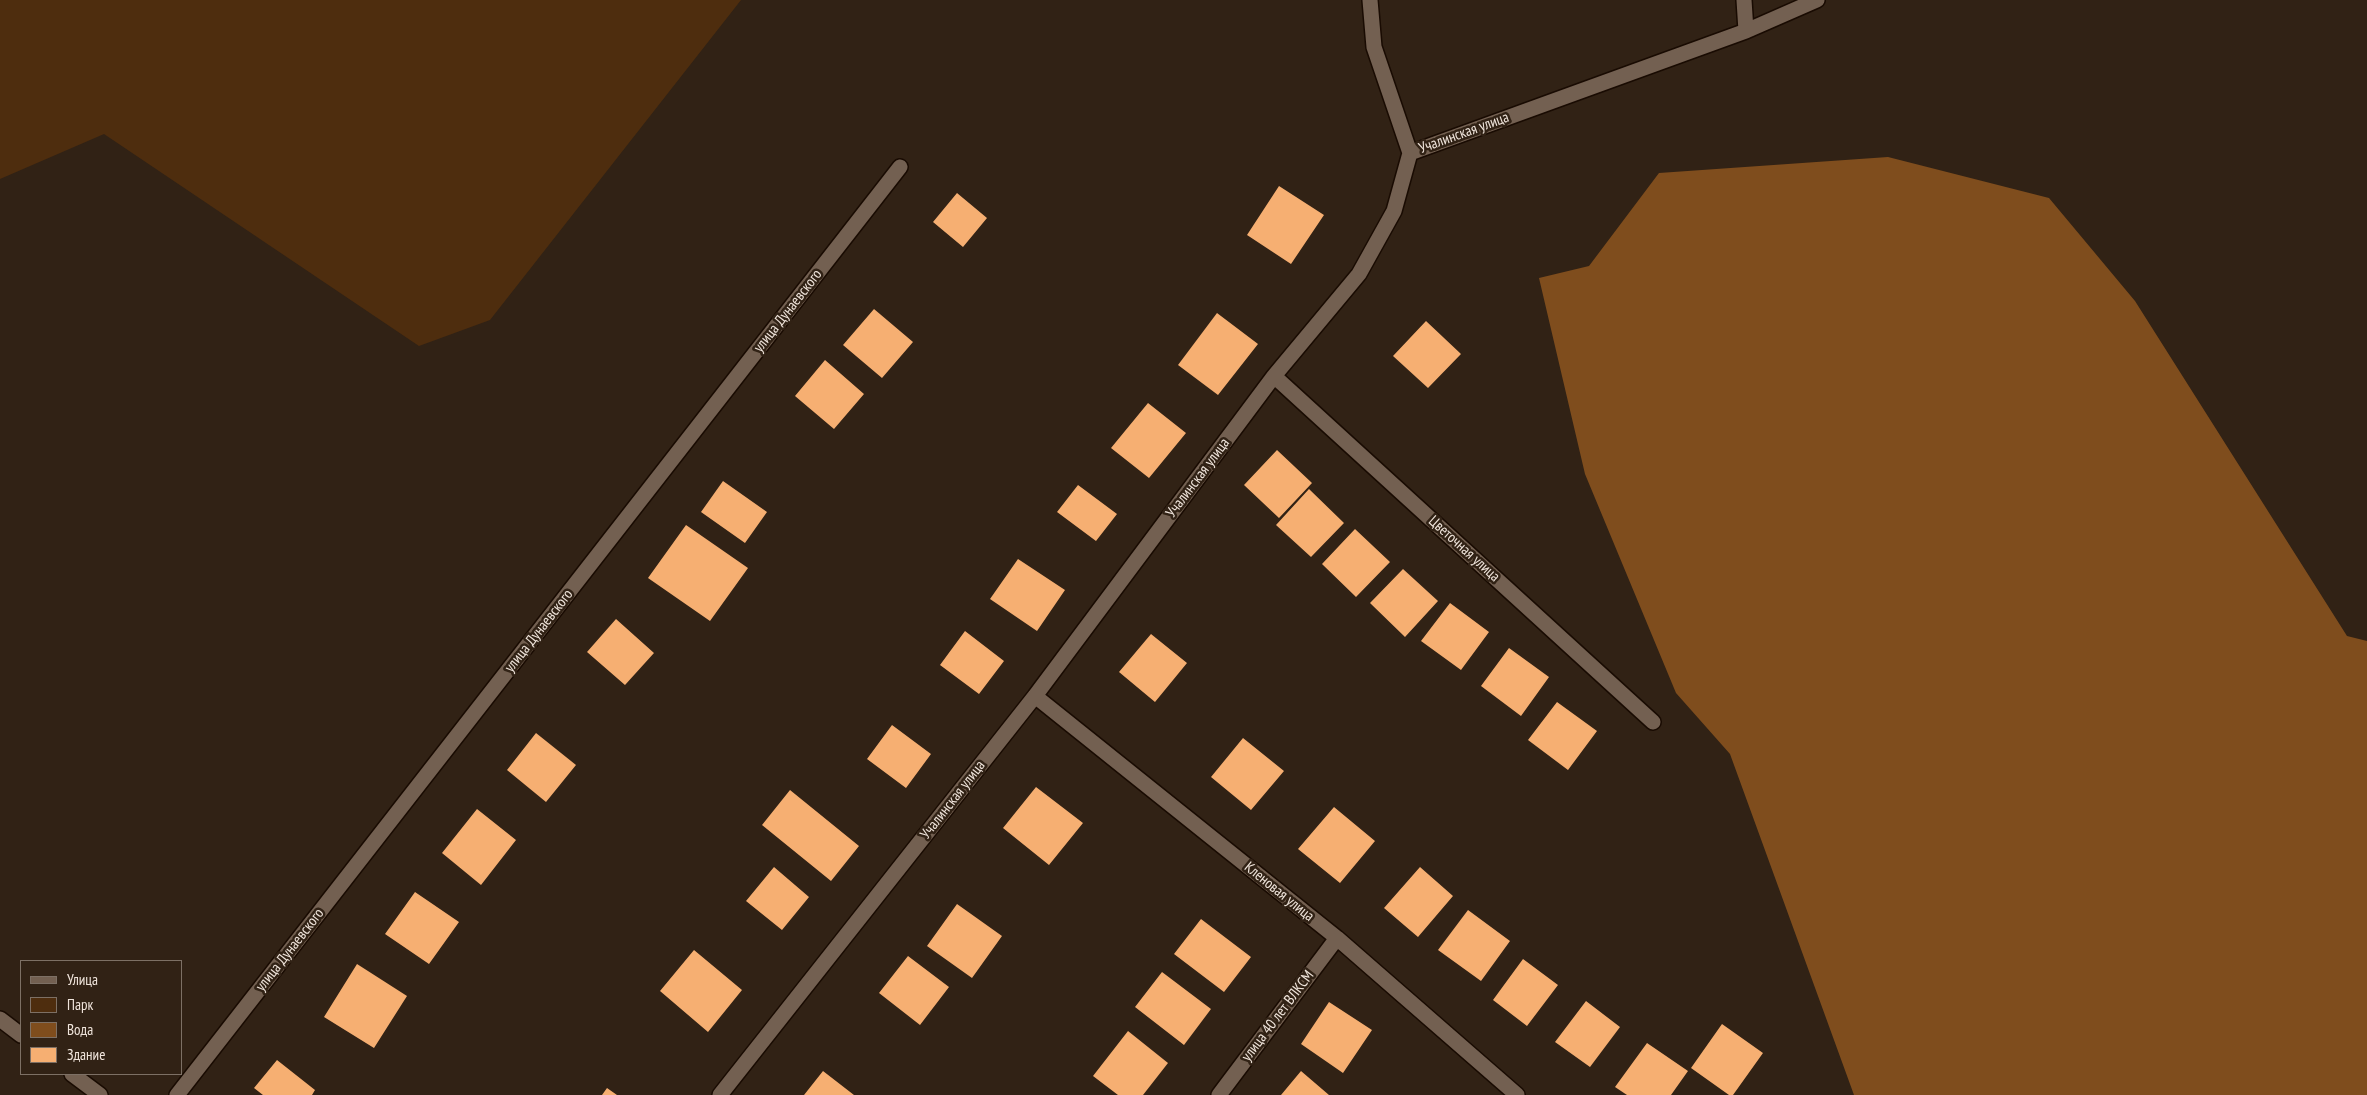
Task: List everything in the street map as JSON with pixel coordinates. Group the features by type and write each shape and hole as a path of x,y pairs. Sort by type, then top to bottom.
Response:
{"street":[{"path":"1370,0 1374,47 1410,153"},
{"path":"1744,0 1746,31"},
{"name":"Учалинская улица","path":"720,1095 1035,696 1274,376 1359,274 1394,211 1410,153 1746,31 1817,0"},
{"name":"улица Дунаевского","path":"177,1095 900,167"},
{"name":"Цветочная улица","path":"1274,376 1653,722"},
{"name":"Кленовая улица","path":"1035,696 1337,938 1517,1095"},
{"name":"улица 40 лет ВЛКСМ","path":"1219,1095 1337,938"},
{"path":"0,1019 20,1034"},
{"path":"73,1075 100,1095"}],"green space":[{"path":"0,0 741,0 490,320 419,346 104,134 0,179"}],"water":[{"path":"1888,157 2049,198 2135,301 2347,636 2367,641 2367,1095 1854,1095 1730,754 1676,693 1585,474 1539,278 1589,266 1659,173"}],"building":[{"path":"1279,186 1324,215 1291,264 1247,235"},
{"path":"957,193 987,218 963,247 933,222"},
{"path":"874,309 913,342 882,378 843,345"},
{"path":"1217,313 1258,344 1218,395 1178,365"},
{"path":"1426,321 1461,354 1428,388 1393,356"},
{"path":"825,360 864,394 834,429 795,396"},
{"path":"1148,403 1186,433 1149,478 1111,448"},
{"path":"1277,450 1312,483 1279,518 1244,485"},
{"path":"723,481 767,512 745,543 701,512"},
{"path":"1078,485 1117,514 1096,541 1057,512"},
{"path":"1309,489 1344,523 1311,557 1276,525"},
{"path":"686,525 748,568 710,621 648,578"},
{"path":"1355,529 1390,562 1356,597 1322,564"},
{"path":"1018,559 1065,590 1037,631 990,599"},
{"path":"1403,569 1438,601 1405,637 1370,603"},
{"path":"1450,603 1489,632 1461,670 1421,641"},
{"path":"616,619 654,653 625,685 587,652"},
{"path":"965,631 1004,661 979,694 940,665"},
{"path":"1151,634 1187,663 1155,702 1119,672"},
{"path":"1509,648 1549,677 1521,716 1481,686"},
{"path":"1557,702 1597,731 1568,770 1528,740"},
{"path":"892,725 931,754 906,788 867,759"},
{"path":"536,733 576,765 546,802 507,770"},
{"path":"1243,738 1284,771 1251,810 1211,777"},
{"path":"1036,787 1083,823 1049,865 1003,828"},
{"path":"790,790 859,846 831,881 762,825"},
{"path":"1334,807 1375,841 1340,883 1298,849"},
{"path":"477,809 516,840 481,885 442,853"},
{"path":"774,867 809,897 782,930 746,901"},
{"path":"1420,867 1453,896 1418,937 1384,908"},
{"path":"415,892 459,922 429,964 385,934"},
{"path":"957,904 1002,936 972,978 927,946"},
{"path":"1468,910 1510,941 1481,981 1438,950"},
{"path":"1201,919 1251,957 1224,992 1174,954"},
{"path":"694,950 742,990 708,1032 660,991"},
{"path":"908,956 949,987 920,1025 879,993"},
{"path":"1523,959 1558,985 1527,1026 1493,1000"},
{"path":"357,964 407,996 374,1048 324,1017"},
{"path":"1162,972 1211,1009 1184,1045 1135,1007"},
{"path":"1586,1001 1620,1027 1590,1067 1555,1042"},
{"path":"1329,1002 1372,1030 1343,1073 1301,1044"},
{"path":"1722,1024 1763,1053 1733,1095 1729,1095 1691,1068"},
{"path":"1128,1031 1168,1063 1143,1095 1118,1095 1093,1076"},
{"path":"1647,1043 1688,1071 1671,1095 1627,1095 1615,1087"},
{"path":"277,1060 315,1090 312,1095 263,1095 254,1088"},
{"path":"823,1071 854,1095 804,1095"},
{"path":"1301,1071 1329,1095 1281,1095"},
{"path":"607,1088 617,1095 602,1095"}]}
